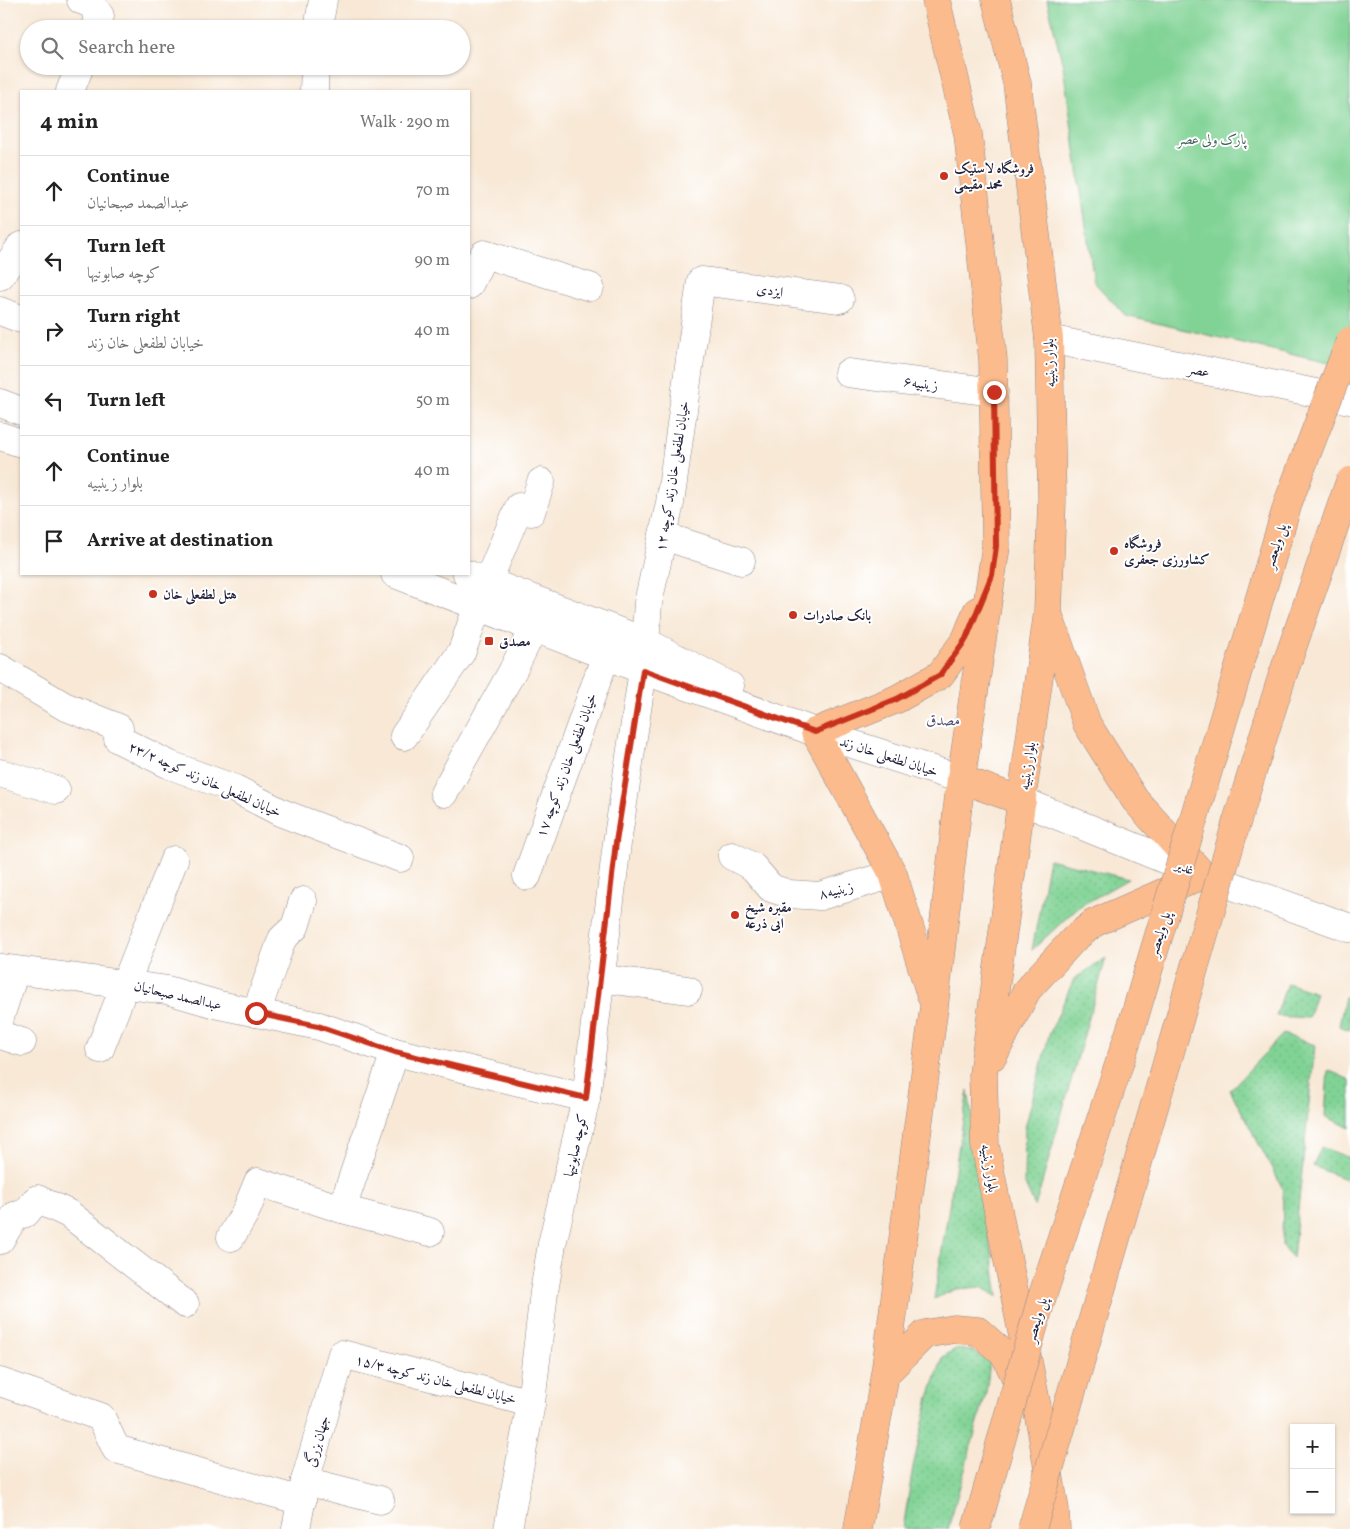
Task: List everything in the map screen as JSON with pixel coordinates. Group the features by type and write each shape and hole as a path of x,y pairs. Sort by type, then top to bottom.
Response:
{"main road":[{"path":"858,1529 885,1374 934,1007 961,779 996,546 993,360 968,134 936,0"},
{"name":"بلوار زینبیه","path":"996,0 1017,83 1049,339 1052,500 1048,612 983,1074 985,1145 1042,1432 1055,1510 1056,1529"},
{"name":"پل ولیعصر","path":"976,1529 1042,1297 1132,1025 1289,500 1350,341"},
{"path":"1032,1529 1236,824 1281,680 1350,481"},
{"path":"934,1007 893,874 815,732 897,699 940,675 966,639 992,575"},
{"path":"983,1074 1027,990 1075,938 1094,923 1204,875 1135,800 1088,724 1048,612"},
{"path":"961,779 1022,801"},
{"path":"885,1374 925,1334 954,1329 978,1331 1005,1355 1042,1432"}],"street":[{"path":"81,0 91,4 100,16 98,20"},
{"path":"320,20 323,0"},
{"path":"70,90 76,75"},
{"path":"314,90 315,75"},
{"path":"0,276 20,247"},
{"path":"470,283 484,254 590,287"},
{"name":"ایزدی","path":"700,281 840,299"},
{"name":"خیابان لطفعلی خان زند کوچه ۱۲","path":"643,670 648,603 670,503 700,281"},
{"path":"0,311 20,319"},
{"name":"عصر","path":"1049,339 1350,400"},
{"name":"۶زینبیه","path":"848,373 994,392"},
{"path":"0,403 20,411"},
{"path":"404,736 462,651 477,587 519,507 531,512 541,482"},
{"path":"663,536 741,561"},
{"name":"خیابان لطفعلی خان زند","path":"402,575 477,587 534,627 643,670 815,732 961,779"},
{"path":"477,587 644,641 815,732"},
{"path":"444,793 513,670 534,627"},
{"name":"خیابان لطفعلی خان زند کوچه ۱۷","path":"527,876 606,655"},
{"name":"خیابان لطفعلی خان زند کوچه ۲۳/۲","path":"0,668 64,706 119,728 118,739 170,765 235,789 282,813 400,858"},
{"name":"کوچه صابونیها","path":"508,1529 530,1403 552,1244 586,1098 616,842 643,670"},
{"path":"0,773 56,790"},
{"name":"غدیر","path":"1022,801 1204,875 1350,928"},
{"name":"زینبیه۸","path":"732,856 753,867 770,888 789,894 820,896 893,874"},
{"path":"100,1049 174,860"},
{"path":"256,1013 282,939 295,926 303,902"},
{"path":"0,1017 8,969"},
{"name":"عبدالصمد صبحانیان","path":"8,969 167,990 219,1005 318,1026 395,1052 586,1098"},
{"path":"599,978 688,990"},
{"path":"342,1209 395,1052"},
{"path":"231,1237 246,1211 258,1182 342,1209 430,1232"},
{"path":"0,1240 8,1213 26,1213 37,1199 69,1214 186,1304"},
{"name":"خیابان لطفعلی خان زند کوچه ۱۵/۳","path":"342,1354 530,1403"},
{"name":"جهان بزرگی","path":"296,1529 304,1491 342,1354"},
{"path":"0,1382 101,1417 116,1450 304,1491 380,1500"}],"green space":[{"name":"پارک ولی عصر","path":"1047,0 1350,0 1350,368 1126,316 1094,282 1063,66"},
{"path":"1049,859 1128,879 1077,908 1032,950"},
{"path":"1106,958 1035,1207 1024,1182 1025,1128 1049,1035 1074,979"},
{"path":"1287,983 1316,993 1308,1018 1276,1016"},
{"path":"1345,997 1350,998 1350,1030 1339,1026"},
{"path":"1283,1034 1315,1045 1293,1258 1282,1246 1283,1189 1230,1090"},
{"path":"1328,1070 1350,1080 1350,1128 1325,1116"},
{"path":"968,1090 998,1297 981,1287 956,1289 934,1299"},
{"path":"1321,1147 1350,1158 1350,1181 1313,1166"},
{"path":"955,1349 972,1350 990,1362 986,1393 948,1529 903,1529 913,1467 929,1397 943,1357"}],"place":[{"name":"فروشگاه لاستیک محمد مقیمی","path":"944,176"},
{"name":"فروشگاه کشاورزی جعفری","path":"1114,551"},
{"name":"هتل لطفعلی خان","path":"153,594"},
{"name":"بانک صادرات","path":"793,615"},
{"name":"مصدق","path":"489,641"},
{"name":"مقبره شیخ ابی ذرعه","path":"735,915"}],"district":[{"name":"مصدق","path":"943,720"}],"route":[{"path":"256,1013 318,1026 395,1052 586,1098 616,842 643,670 815,732 897,699 940,675 966,639 992,575 996,546 994,392"}]}
